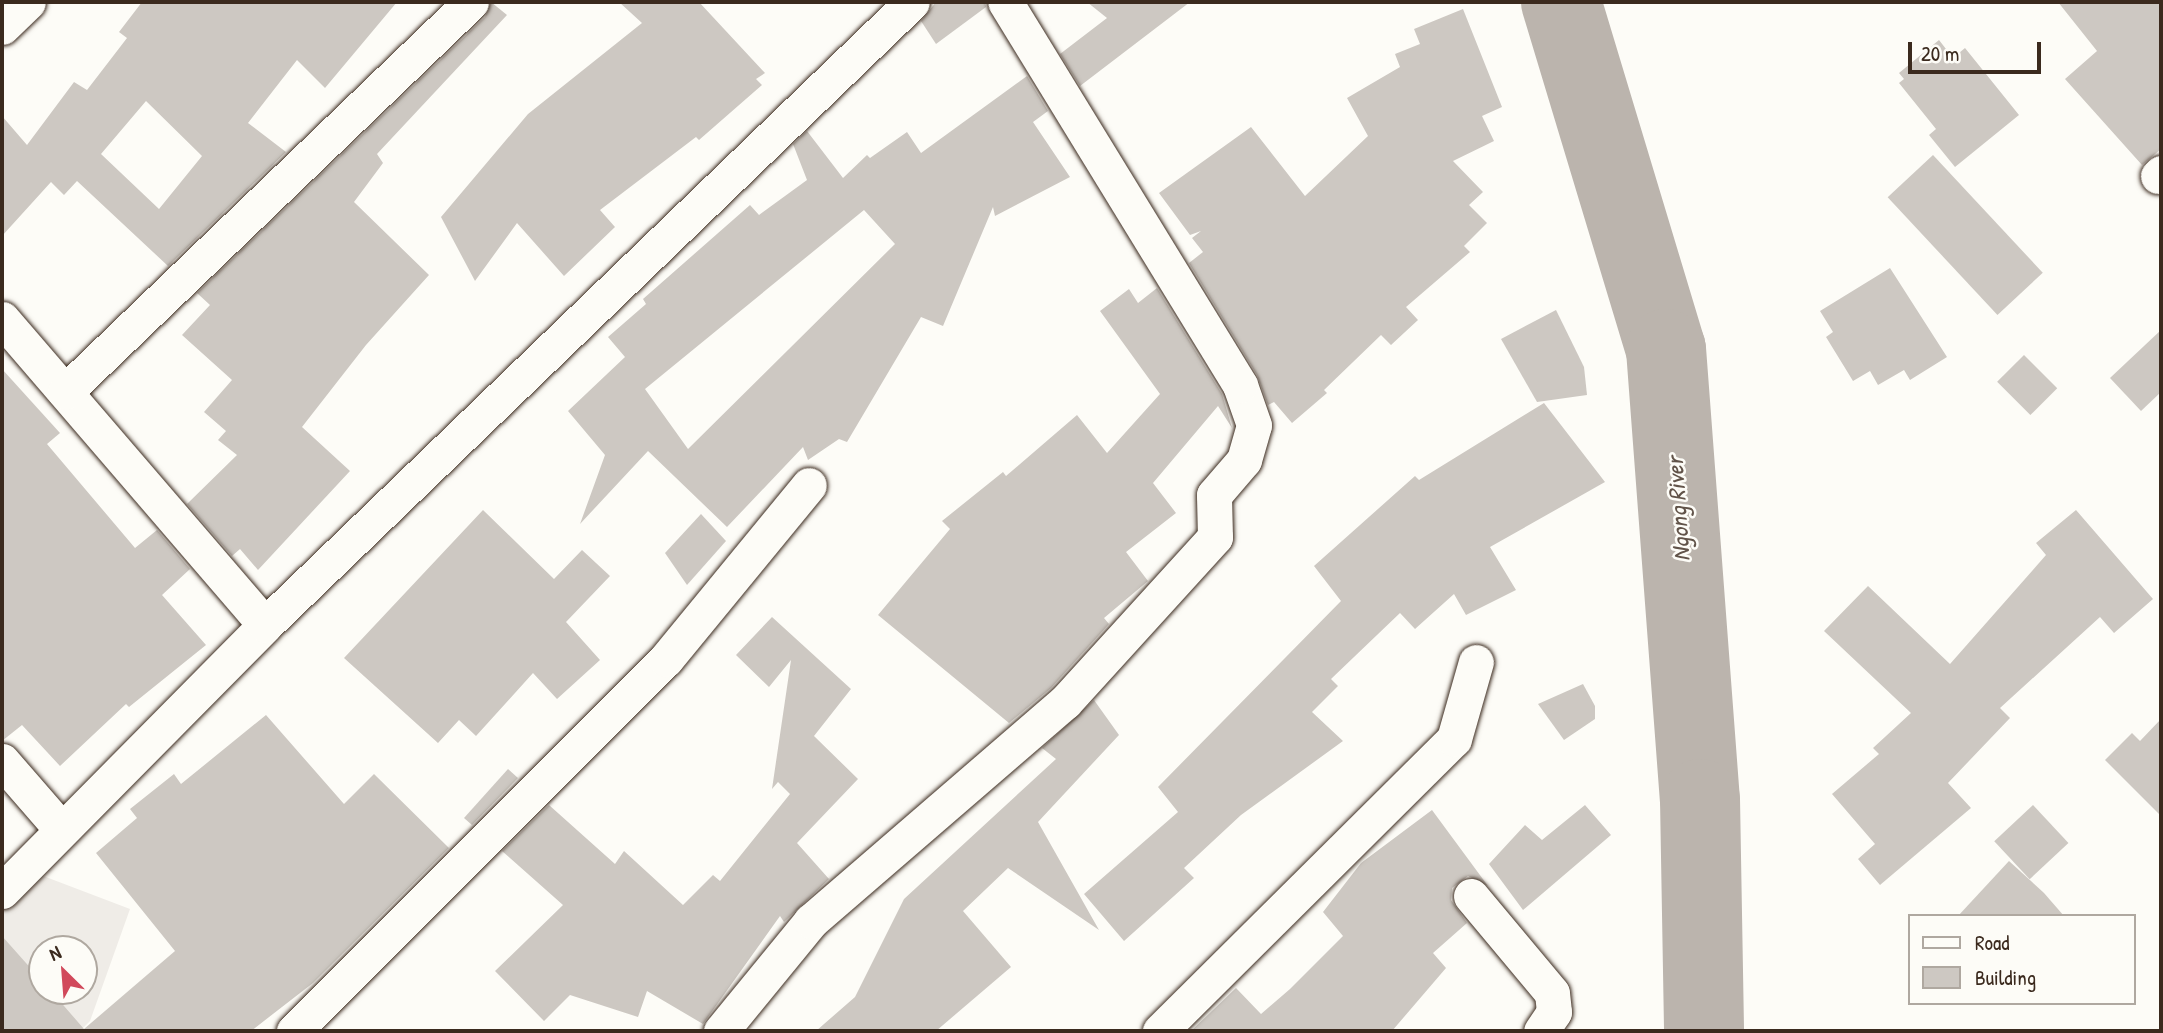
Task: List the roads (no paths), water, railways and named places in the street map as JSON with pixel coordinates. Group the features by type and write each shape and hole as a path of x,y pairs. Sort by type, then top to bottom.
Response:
{"street":[{"path":"2,27 27,2"},
{"path":"65,393 471,2"},
{"path":"2,891 265,625 912,2"},
{"path":"722,1031 811,920 1065,702 1215,537 1214,495 1244,460 1254,425 1240,385 1005,2"},
{"path":"2,319 265,625"},
{"path":"294,1031 666,659 809,485"},
{"path":"1160,1031 1454,740 1476,662"},
{"path":"2,761 62,830"},
{"path":"1471,896 1552,993 1554,1012 1541,1031"}],"waterway":[{"name":"Ngong River","path":"1561,2 1666,349 1700,799 1704,1031"}]}
